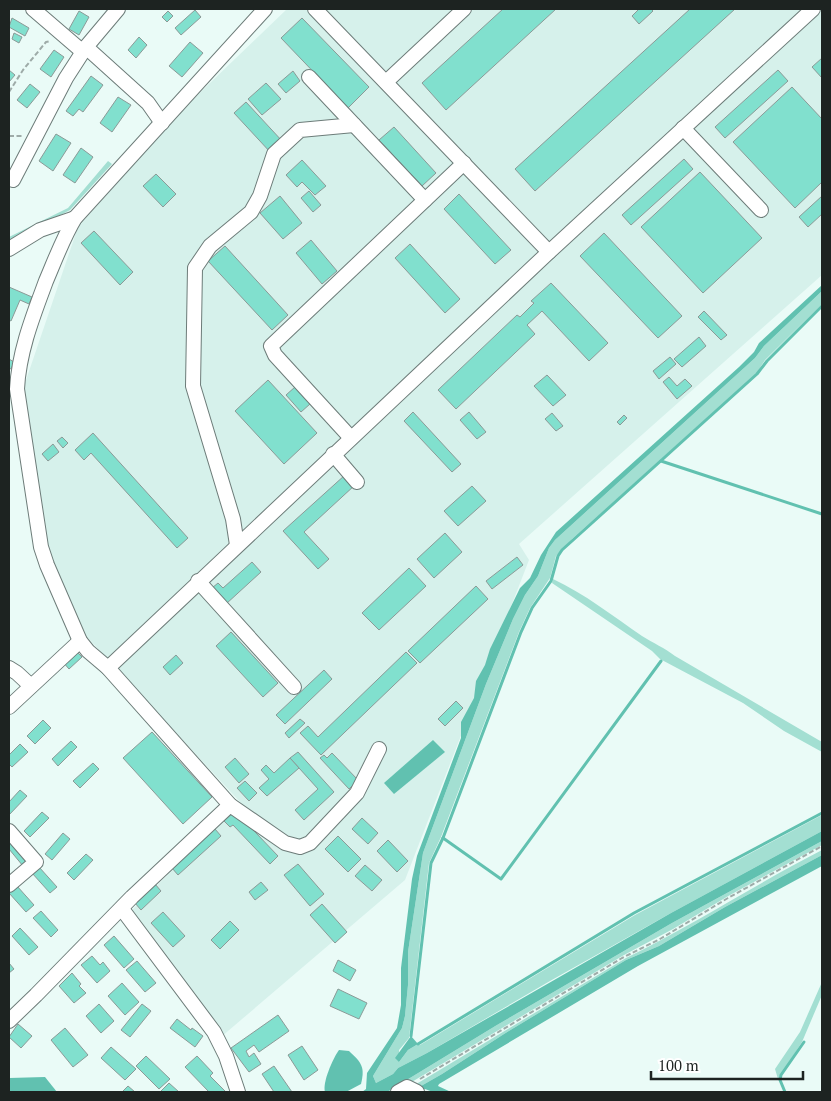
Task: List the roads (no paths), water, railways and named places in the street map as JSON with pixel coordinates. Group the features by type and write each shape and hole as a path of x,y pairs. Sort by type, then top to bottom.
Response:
{"street":[{"path":"33,9 148,103 162,123"},
{"path":"13,180 66,78 84,49 118,9"},
{"path":"265,9 75,218 57,254 32,319 18,368 17,389 41,547 47,566 80,641 108,668 230,805 285,843 300,847 310,843 357,793 379,749"},
{"path":"315,9 549,252"},
{"path":"386,82 464,9"},
{"path":"108,668 198,581 549,252 812,9"},
{"path":"309,77 425,200"},
{"path":"237,545 233,519 193,386 195,268 210,246 251,212 260,196 274,154 300,130 354,124"},
{"path":"683,128 761,210"},
{"path":"351,438 276,355 271,346 464,163"},
{"path":"9,249 40,230 75,218"},
{"path":"334,454 357,482"},
{"path":"198,581 294,687"},
{"path":"9,707 80,641"},
{"path":"9,668 30,686"},
{"path":"9,1021 230,805"},
{"path":"9,831 36,862 9,885"},
{"path":"122,909 214,1032 226,1056 238,1092"}],"waterway":[{"path":"411,1036 431,863 443,838 521,632 532,608 551,581 558,556 562,550 757,374 767,361 822,306"},
{"path":"661,461 822,514"},
{"path":"443,838 501,879 661,661"},
{"path":"418,1044 634,913 822,813"},
{"path":"785,1092 780,1080 781,1075 804,1042"}]}
